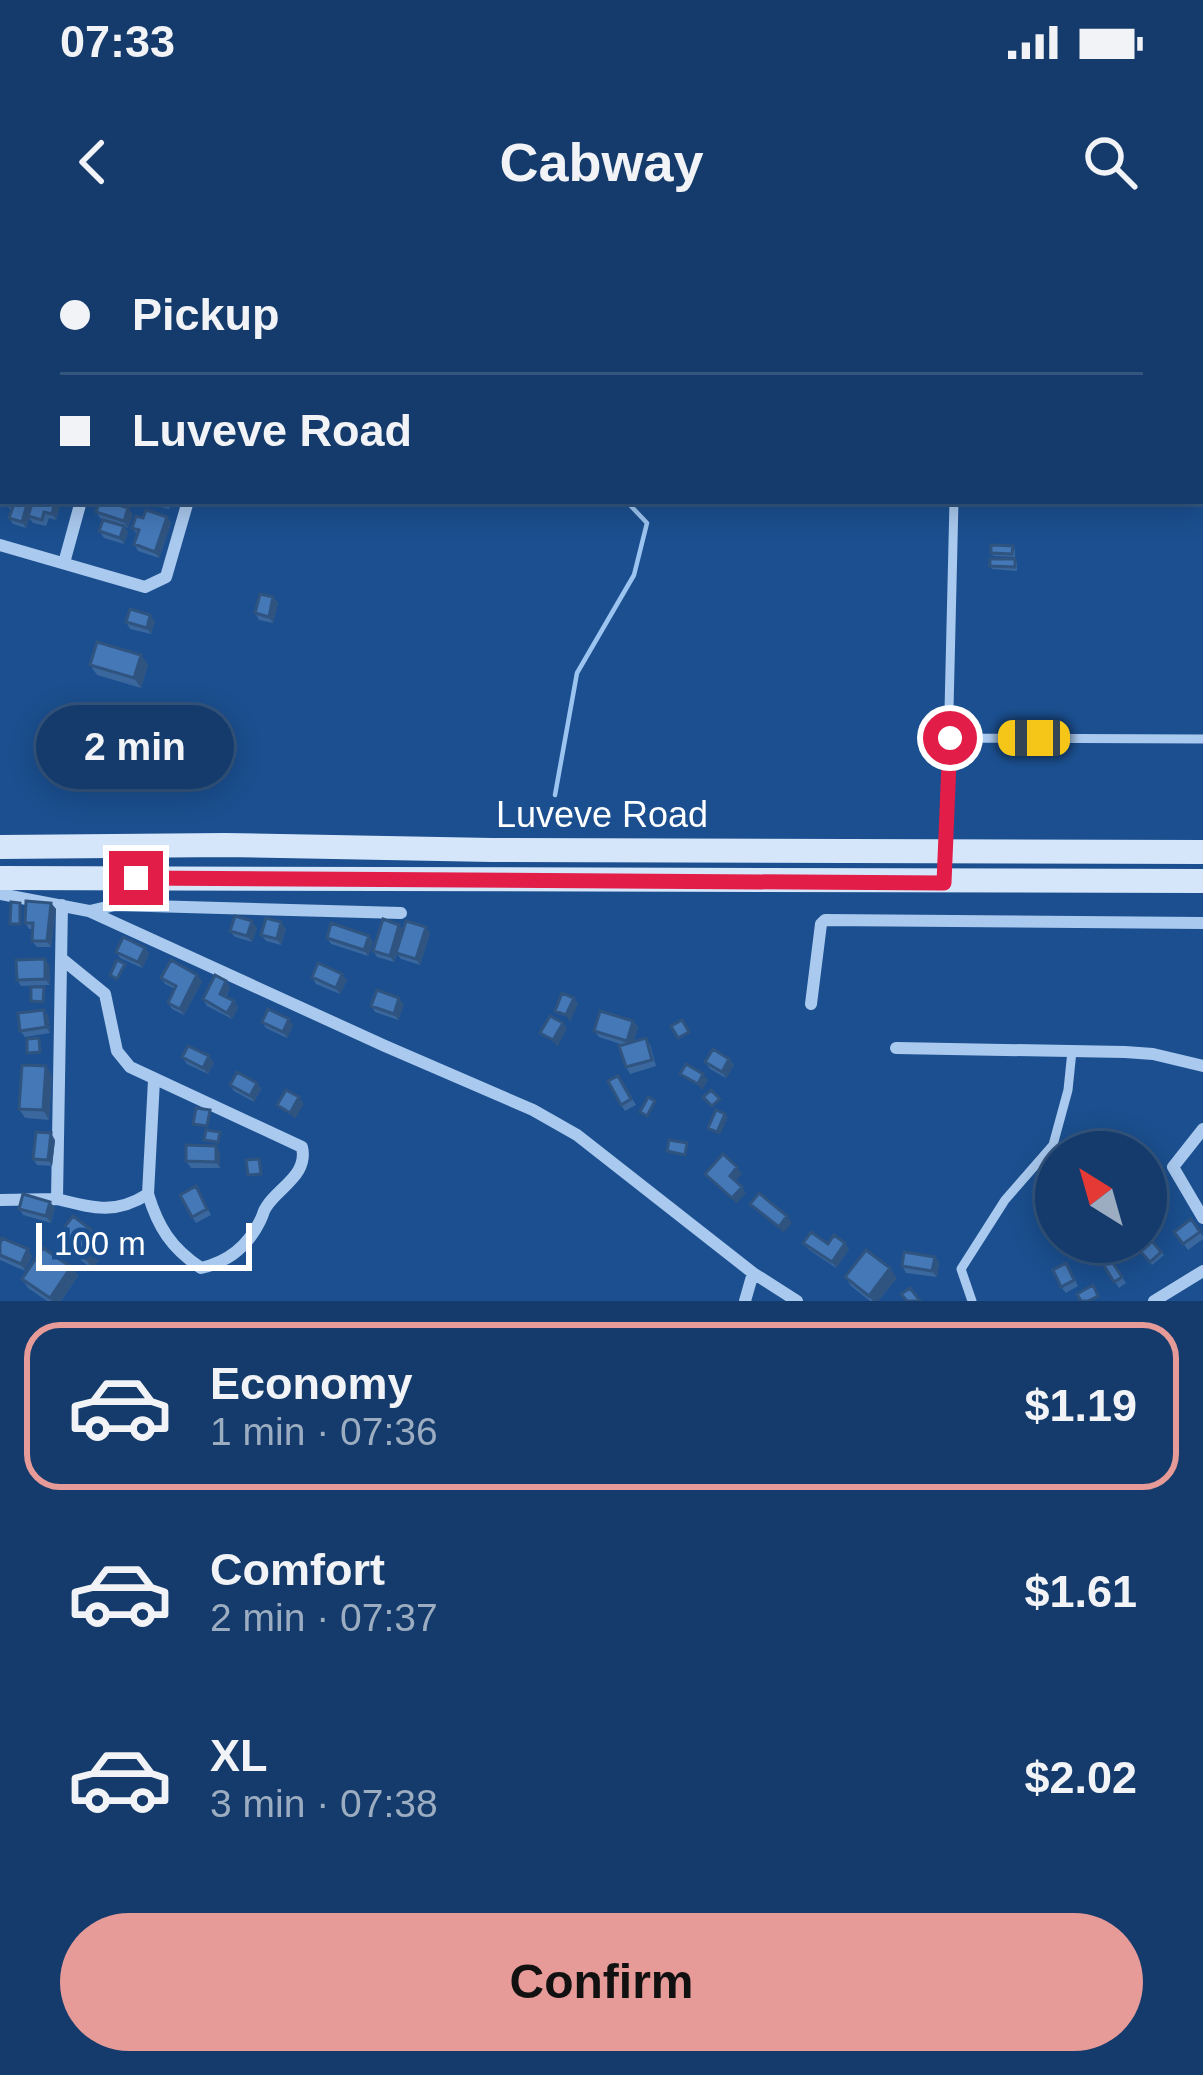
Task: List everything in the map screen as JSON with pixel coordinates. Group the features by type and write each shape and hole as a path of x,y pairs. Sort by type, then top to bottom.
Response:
{"street":[{"path":"64,563 80,504"},
{"path":"2,549 146,587 166,577 187,504"},
{"name":"Luveve Road","path":"0,847 1203,852"},
{"name":"Luveve Road","path":"0,878 1203,881"},
{"path":"0,894 89,911 533,1110 592,1146 753,1273 797,1301"},
{"path":"58,1199 62,905"},
{"path":"89,911 115,905 401,913"},
{"path":"811,1004 825,920 1203,923"},
{"path":"62,959 104,994 120,1058 130,1067 302,1147 300,1170 270,1202 246,1244 211,1266 201,1268 193,1263 158,1226 148,1194 154,1080"},
{"path":"896,1048 1154,1054 1203,1066"},
{"path":"1203,1130 1173,1167 1203,1218"},
{"path":"0,1200 58,1199 105,1208 127,1207 148,1194"},
{"path":"1154,1301 1203,1271"},
{"path":"745,1301 753,1273"}],"lane":[{"path":"944,883 954,504"},
{"path":"950,738 1203,739"},
{"path":"972,1301 961,1269 1005,1200 1053,1145 1068,1090 1072,1051"}],"building":[{"path":"27,504 22,522 9,518 13,507 7,505"},
{"path":"32,504 54,504 52,514 44,512 42,520 28,516"},
{"path":"99,504 128,508 124,521 96,512"},
{"path":"146,510 167,517 155,552 134,544 139,530 132,528 136,516 143,518"},
{"path":"103,520 124,526 120,538 99,531"},
{"path":"991,545 1013,546 1012,554 991,553"},
{"path":"990,559 1015,559 1015,567 990,566"},
{"path":"260,594 273,597 269,617 255,613"},
{"path":"130,609 150,615 147,628 126,622"},
{"path":"97,642 141,655 134,678 90,665"},
{"path":"26,901 51,903 47,941 32,941 33,923 25,923"},
{"path":"11,902 20,903 20,924 10,924"},
{"path":"235,916 252,921 247,936 230,931"},
{"path":"266,918 281,922 277,939 261,935"},
{"path":"383,919 399,925 390,956 373,951"},
{"path":"406,921 426,927 416,959 396,953"},
{"path":"331,923 369,936 364,950 327,938"},
{"path":"123,937 145,948 138,962 116,952"},
{"path":"45,959 45,979 17,980 16,960"},
{"path":"117,960 125,964 117,979 110,975"},
{"path":"171,960 197,975 180,1009 168,1003 176,986 161,978"},
{"path":"318,963 342,974 336,988 312,977"},
{"path":"215,975 226,981 220,994 234,1001 227,1013 203,999"},
{"path":"31,987 44,987 43,1002 31,1001"},
{"path":"377,990 399,998 394,1014 371,1006"},
{"path":"562,993 574,998 566,1015 555,1011"},
{"path":"268,1009 289,1019 283,1032 262,1022"},
{"path":"44,1010 46,1027 20,1031 18,1013"},
{"path":"600,1011 633,1021 627,1041 594,1031"},
{"path":"550,1016 563,1023 553,1040 540,1033"},
{"path":"682,1020 689,1032 678,1038 671,1026"},
{"path":"39,1038 40,1052 27,1053 27,1039"},
{"path":"646,1038 652,1060 626,1067 619,1046"},
{"path":"188,1046 209,1056 203,1068 182,1057"},
{"path":"713,1049 729,1059 722,1072 705,1062"},
{"path":"686,1064 703,1074 698,1084 680,1074"},
{"path":"22,1065 46,1066 43,1110 19,1109"},
{"path":"237,1072 257,1083 250,1096 230,1085"},
{"path":"618,1076 631,1099 621,1105 608,1081"},
{"path":"286,1090 299,1097 290,1113 277,1105"},
{"path":"711,1090 720,1099 712,1106 703,1097"},
{"path":"648,1097 655,1101 647,1116 640,1112"},
{"path":"196,1108 210,1110 207,1126 193,1124"},
{"path":"716,1110 725,1114 717,1132 708,1128"},
{"path":"206,1130 220,1132 218,1142 204,1140"},
{"path":"36,1132 51,1133 48,1160 33,1159"},
{"path":"669,1140 687,1143 685,1155 667,1151"},
{"path":"186,1145 216,1146 216,1162 186,1161"},
{"path":"723,1154 737,1167 730,1176 742,1187 732,1198 705,1174"},
{"path":"259,1159 261,1174 248,1175 246,1160"},
{"path":"196,1186 207,1209 192,1217 180,1195"},
{"path":"759,1193 787,1216 779,1227 750,1204"},
{"path":"23,1194 50,1202 46,1216 19,1209"},
{"path":"73,1216 102,1238 86,1259 57,1237"},
{"path":"1191,1219 1200,1232 1183,1244 1174,1232"},
{"path":"811,1232 828,1244 834,1235 845,1243 832,1262 803,1243"},
{"path":"2,1238 28,1249 21,1264 0,1255"},
{"path":"43,1248 71,1267 50,1298 22,1279"},
{"path":"866,1250 890,1268 869,1296 845,1277"},
{"path":"904,1252 935,1257 932,1271 902,1266"},
{"path":"1066,1263 1074,1280 1061,1287 1053,1270"},
{"path":"1102,1263 1113,1263 1122,1277 1114,1282"},
{"path":"1093,1285 1098,1296 1081,1301 1077,1294"},
{"path":"910,1288 920,1301 907,1301 901,1294"}],"waterway":[{"path":"555,795 577,673 634,575 647,523 629,504"}],"route":[{"path":"136,878 944,883 950,738"}]}
